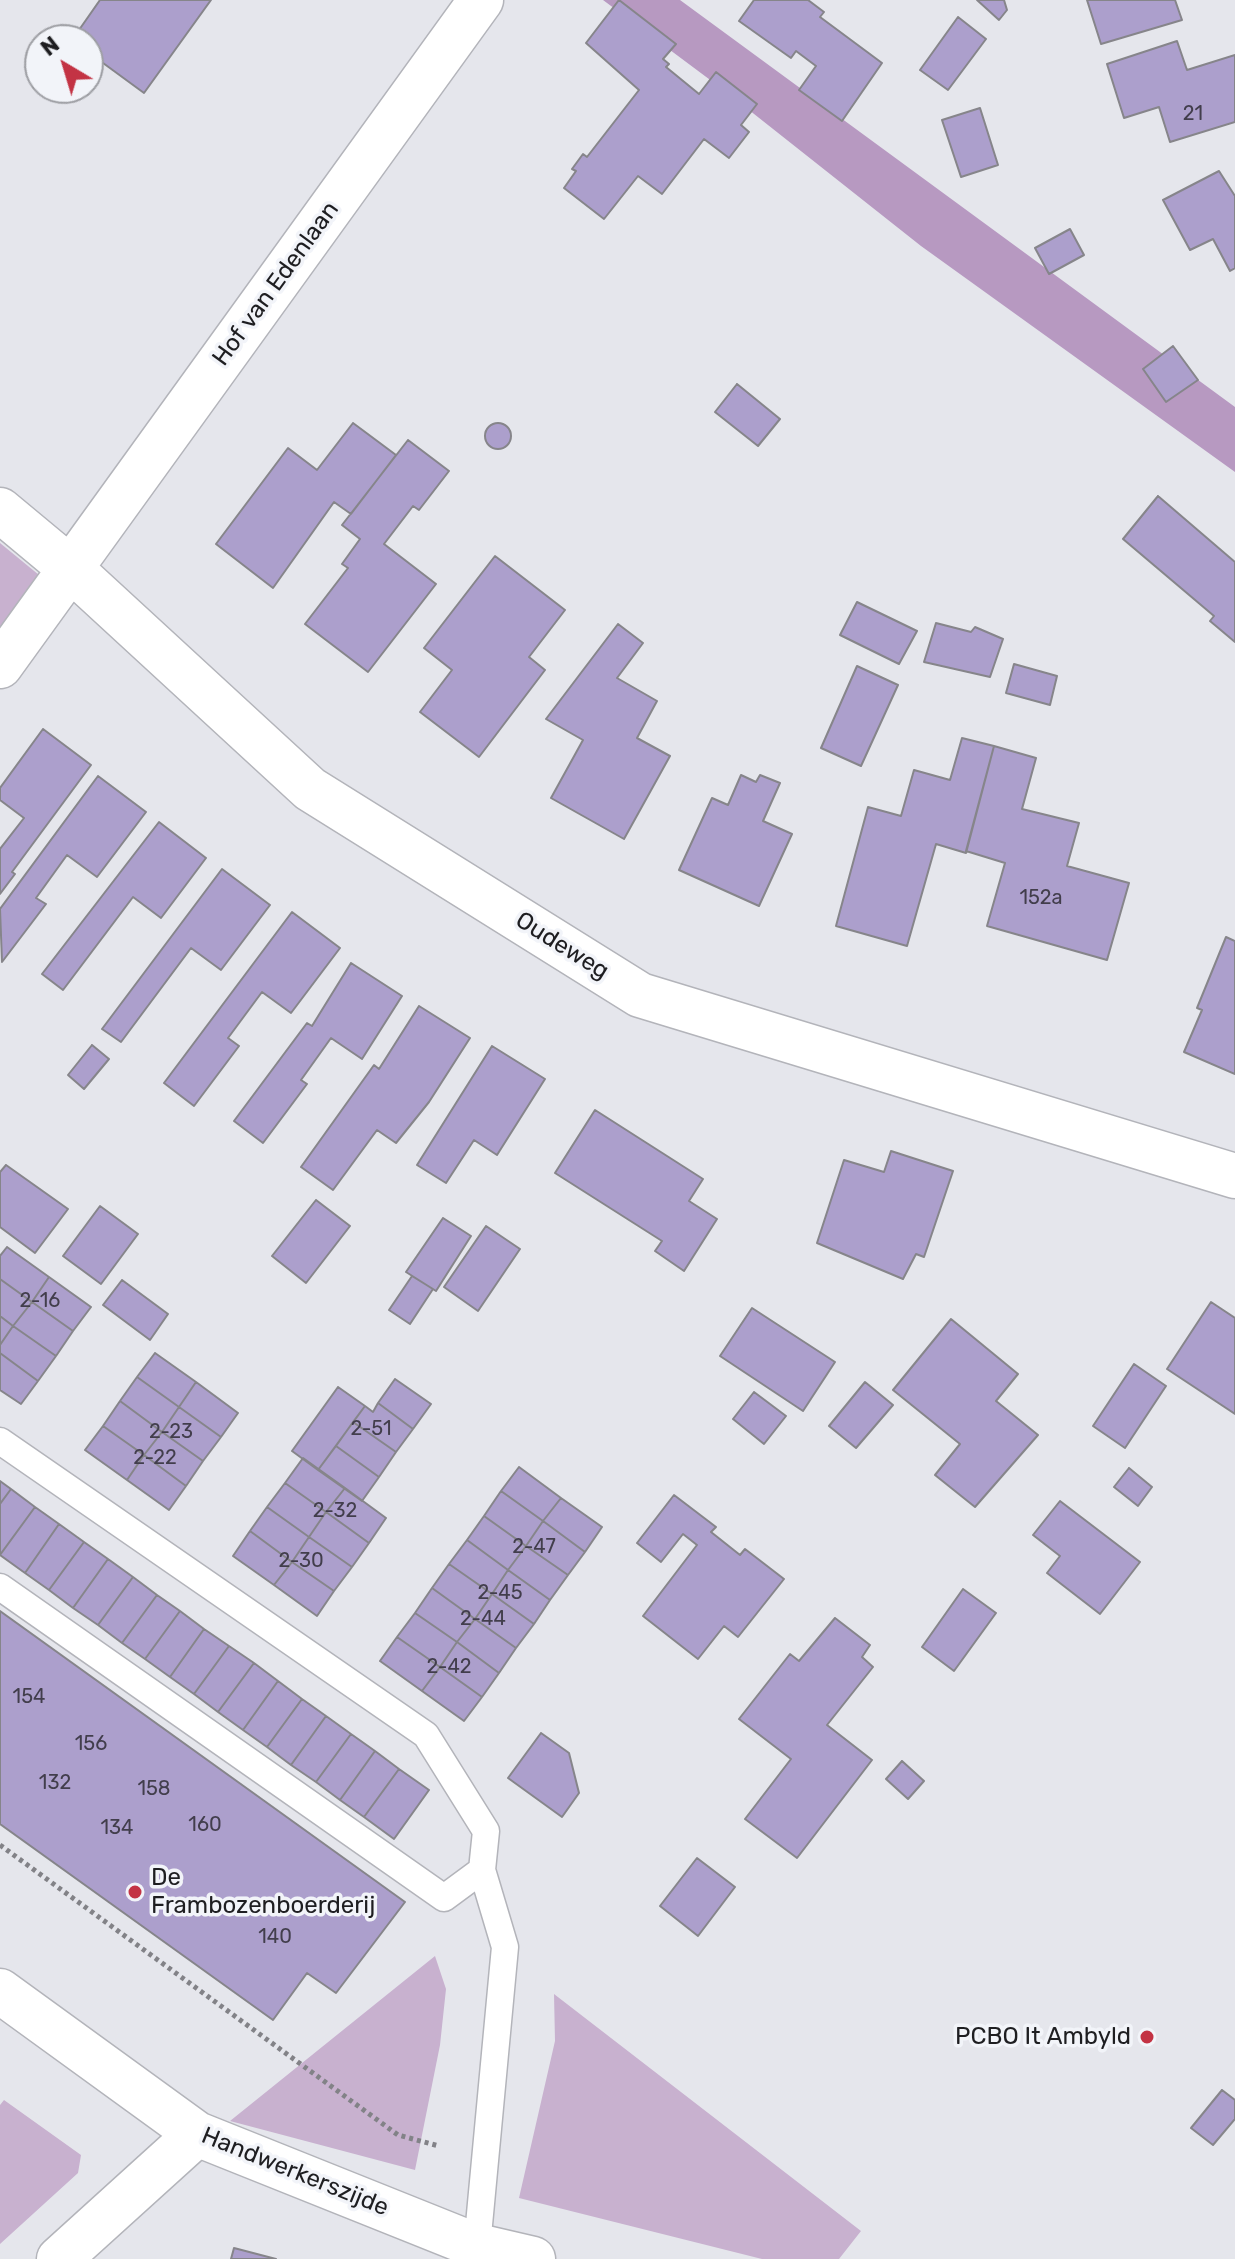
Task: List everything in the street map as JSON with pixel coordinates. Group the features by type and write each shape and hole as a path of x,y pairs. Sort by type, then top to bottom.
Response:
{"street":[{"name":"Hof van Edenlaan","path":"0,666 481,0"},
{"name":"Oudeweg","path":"0,510 71,569 310,789 640,995 1235,1176"},
{"name":"Handwerkerszijde","path":"0,1991 197,2134 477,2246 533,2259"},
{"path":"59,2259 197,2134"}],"lane":[{"path":"0,1441 426,1735 486,1831 482,1870 505,1947 477,2246"},
{"path":"0,1587 444,1898 482,1870"}],"path":[{"path":"0,1845 398,2135 485,2158"}],"shaded area":[{"path":"603,0 680,0 1235,407 1235,472 921,246 725,91"},
{"path":"0,543 39,575 0,628"},
{"path":"435,1956 446,1989 440,2045 415,2170 230,2121"},
{"path":"554,1994 861,2231 839,2259 762,2259 519,2198 555,2041"},
{"path":"4,2100 81,2155 78,2173 0,2244 0,2105"}],"building":[{"path":"100,0 211,0 144,93 104,64 104,24 83,24"},
{"path":"619,0 676,44 663,59 669,64 666,67 699,94 716,72 757,104 741,125 749,132 729,158 704,139 662,194 638,176 604,219 564,188 583,154 587,157 639,90 586,43"},
{"path":"754,0 808,0 824,12 820,17 882,63 842,121 799,90 816,66 796,51 791,58 739,21"},
{"path":"977,0 1004,0 1007,10 999,20"},
{"path":"1087,0 1175,0 1182,20 1101,44"},
{"path":"958,17 986,39 948,90 920,70"},
{"path":"1177,41 1187,70 1235,55 1235,122 1170,142 1159,107 1124,118 1107,64"},
{"path":"980,108 998,165 961,177 942,120"},
{"path":"1219,171 1235,196 1235,268 1230,271 1213,239 1190,250 1163,200"},
{"path":"1070,229 1084,255 1049,274 1035,248"},
{"path":"1173,346 1198,380 1166,402 1143,369"},
{"path":"737,384 780,419 758,446 715,412"},
{"path":"353,423 396,455 351,514 334,502 273,588 216,544 288,448 317,470"},
{"path":"498,423 507,427 511,436 507,445 498,449 489,445 485,436 489,427"},
{"path":"408,440 449,471 419,510 413,506 384,544 436,584 368,672 305,624 348,568 342,564 360,539 342,525"},
{"path":"1158,496 1235,562 1235,642 1210,621 1214,616 1123,539"},
{"path":"495,556 565,610 529,657 545,670 479,757 420,712 452,670 424,648"},
{"path":"857,602 917,631 899,664 840,635"},
{"path":"936,623 971,632 975,627 1003,639 990,677 924,662"},
{"path":"618,624 643,643 617,678 657,701 637,738 670,756 624,839 551,798 583,740 546,719"},
{"path":"1014,664 1057,676 1050,705 1006,693"},
{"path":"857,666 898,685 861,766 821,748"},
{"path":"43,729 91,765 12,872 15,874 0,894 0,849 24,818 0,800 0,788"},
{"path":"962,738 994,746 966,853 936,844 907,946 836,926 868,807 901,816 914,770 950,780"},
{"path":"994,746 1036,758 1022,809 1079,823 1067,866 1129,883 1107,960 987,926 1005,863 966,851"},
{"path":"741,775 756,782 760,775 780,783 763,821 792,834 759,906 679,870 712,798 728,805"},
{"path":"98,776 146,812 97,877 67,855 36,898 46,904 2,962 0,909"},
{"path":"159,822 206,858 161,918 133,897 63,990 42,974"},
{"path":"222,869 270,905 221,970 191,948 121,1042 102,1029"},
{"path":"292,912 340,948 291,1013 262,992 228,1038 239,1046 194,1106 164,1083"},
{"path":"1226,937 1235,941 1235,1074 1184,1052 1202,1010 1197,1008"},
{"path":"351,963 402,996 362,1059 331,1038 301,1080 307,1084 263,1143 234,1121 307,1023 312,1026"},
{"path":"419,1006 470,1038 429,1102 396,1143 377,1130 333,1190 301,1167 374,1065 379,1069"},
{"path":"92,1045 109,1059 84,1089 68,1075"},
{"path":"492,1046 545,1079 497,1155 474,1140 446,1183 417,1165"},
{"path":"595,1110 703,1179 689,1201 717,1219 684,1271 655,1251 662,1241 555,1173"},
{"path":"891,1151 953,1171 924,1257 916,1254 903,1279 817,1243 844,1160 884,1172"},
{"path":"6,1165 68,1209 35,1253 0,1227 0,1172"},
{"path":"316,1200 350,1226 306,1283 272,1256"},
{"path":"100,1206 138,1234 101,1284 63,1256"},
{"path":"443,1218 471,1236 436,1291 406,1272"},
{"path":"486,1226 520,1249 478,1311 444,1287"},
{"path":"7,1247 49,1277 32,1302 0,1279 0,1256"},
{"path":"412,1276 433,1289 410,1324 389,1310"},
{"path":"49,1277 91,1307 73,1331 32,1302"},
{"path":"0,1279 32,1302 13,1326 0,1316"},
{"path":"122,1280 168,1314 150,1340 103,1305"},
{"path":"32,1302 73,1331 56,1356 13,1326"},
{"path":"1211,1302 1235,1318 1235,1414 1167,1369"},
{"path":"752,1308 835,1362 803,1411 720,1356"},
{"path":"0,1316 13,1326 0,1345"},
{"path":"951,1319 1018,1374 996,1401 1038,1435 975,1507 935,1475 960,1444 893,1390"},
{"path":"13,1326 56,1356 38,1381 0,1353 0,1345"},
{"path":"0,1353 38,1381 21,1404 0,1390"},
{"path":"155,1353 196,1382 179,1407 137,1377"},
{"path":"1134,1364 1166,1386 1125,1448 1093,1426"},
{"path":"137,1377 179,1407 162,1432 120,1401"},
{"path":"395,1379 431,1404 413,1429 378,1403"},
{"path":"196,1382 238,1413 221,1437 179,1407"},
{"path":"865,1382 893,1405 856,1448 829,1426"},
{"path":"338,1387 365,1406 318,1470 292,1451"},
{"path":"754,1392 786,1416 764,1444 733,1419"},
{"path":"120,1401 162,1432 144,1455 103,1426"},
{"path":"378,1403 413,1429 396,1452 353,1422 365,1406 373,1412"},
{"path":"179,1407 221,1437 203,1461 162,1432"},
{"path":"353,1422 396,1452 379,1477 336,1446"},
{"path":"103,1426 144,1455 127,1480 85,1450"},
{"path":"162,1432 203,1461 186,1486 144,1455"},
{"path":"336,1446 379,1477 362,1501 318,1470"},
{"path":"144,1455 186,1486 169,1510 127,1480"},
{"path":"303,1458 345,1488 326,1512 285,1483"},
{"path":"519,1467 561,1498 543,1521 501,1491"},
{"path":"1129,1468 1152,1487 1138,1506 1114,1487"},
{"path":"0,1481 11,1489 0,1504"},
{"path":"285,1483 326,1512 309,1537 267,1507"},
{"path":"345,1488 386,1518 369,1543 326,1512"},
{"path":"11,1489 35,1507 0,1555 0,1504"},
{"path":"501,1491 543,1521 526,1546 484,1516"},
{"path":"674,1495 716,1527 711,1532 740,1555 745,1549 784,1579 738,1637 724,1626 698,1659 643,1616 697,1545 683,1534 661,1562 637,1543"},
{"path":"561,1498 602,1527 585,1552 543,1521"},
{"path":"1060,1501 1140,1562 1100,1614 1047,1573 1060,1556 1033,1535"},
{"path":"35,1507 59,1524 25,1573 0,1555"},
{"path":"267,1507 309,1537 292,1562 250,1531"},
{"path":"326,1512 369,1543 352,1567 309,1537"},
{"path":"484,1516 526,1546 508,1570 467,1540"},
{"path":"543,1521 585,1552 568,1575 526,1546"},
{"path":"59,1524 84,1542 49,1590 25,1573"},
{"path":"250,1531 292,1562 274,1585 233,1556"},
{"path":"309,1537 352,1567 334,1591 292,1562"},
{"path":"467,1540 508,1570 492,1594 449,1564"},
{"path":"84,1542 108,1559 73,1608 49,1590"},
{"path":"526,1546 568,1575 550,1600 508,1570"},
{"path":"108,1559 133,1577 98,1625 73,1608"},
{"path":"292,1562 334,1591 317,1616 274,1585"},
{"path":"449,1564 492,1594 475,1619 432,1588"},
{"path":"508,1570 550,1600 534,1624 492,1594"},
{"path":"133,1577 157,1595 122,1643 98,1625"},
{"path":"432,1588 475,1619 457,1642 415,1613"},
{"path":"963,1589 996,1613 954,1671 922,1647"},
{"path":"492,1594 534,1624 516,1648 475,1619"},
{"path":"157,1595 180,1611 145,1659 122,1643"},
{"path":"0,1611 405,1902 336,1993 307,1973 273,2020 0,1824"},
{"path":"180,1611 204,1629 170,1677 145,1659"},
{"path":"415,1613 457,1642 440,1667 397,1637"},
{"path":"835,1618 870,1645 862,1657 873,1667 827,1725 872,1760 797,1858 745,1819 791,1759 739,1719 790,1654 799,1661"},
{"path":"475,1619 516,1648 499,1673 457,1642"},
{"path":"204,1629 229,1646 194,1694 170,1677"},
{"path":"397,1637 440,1667 422,1691 380,1661"},
{"path":"457,1642 499,1673 482,1697 440,1667"},
{"path":"229,1646 254,1663 218,1712 194,1694"},
{"path":"254,1663 278,1681 243,1730 218,1712"},
{"path":"440,1667 482,1697 464,1721 422,1691"},
{"path":"278,1681 302,1699 267,1747 243,1730"},
{"path":"302,1699 326,1716 291,1765 267,1747"},
{"path":"326,1716 351,1734 316,1782 291,1765"},
{"path":"541,1733 569,1753 579,1793 562,1817 508,1778"},
{"path":"351,1734 375,1751 340,1800 316,1782"},
{"path":"375,1751 399,1769 364,1817 340,1800"},
{"path":"902,1761 924,1781 908,1799 886,1779"},
{"path":"399,1769 429,1790 394,1839 364,1817"},
{"path":"697,1858 735,1887 698,1936 660,1906"},
{"path":"1222,2090 1235,2100 1235,2119 1213,2145 1191,2128"},
{"path":"234,2248 276,2259 231,2259"}],"place":[{"name":"De Frambozenboerderij","path":"135,1892"},
{"name":"PCBO It Ambyld","path":"1147,2037"}]}
